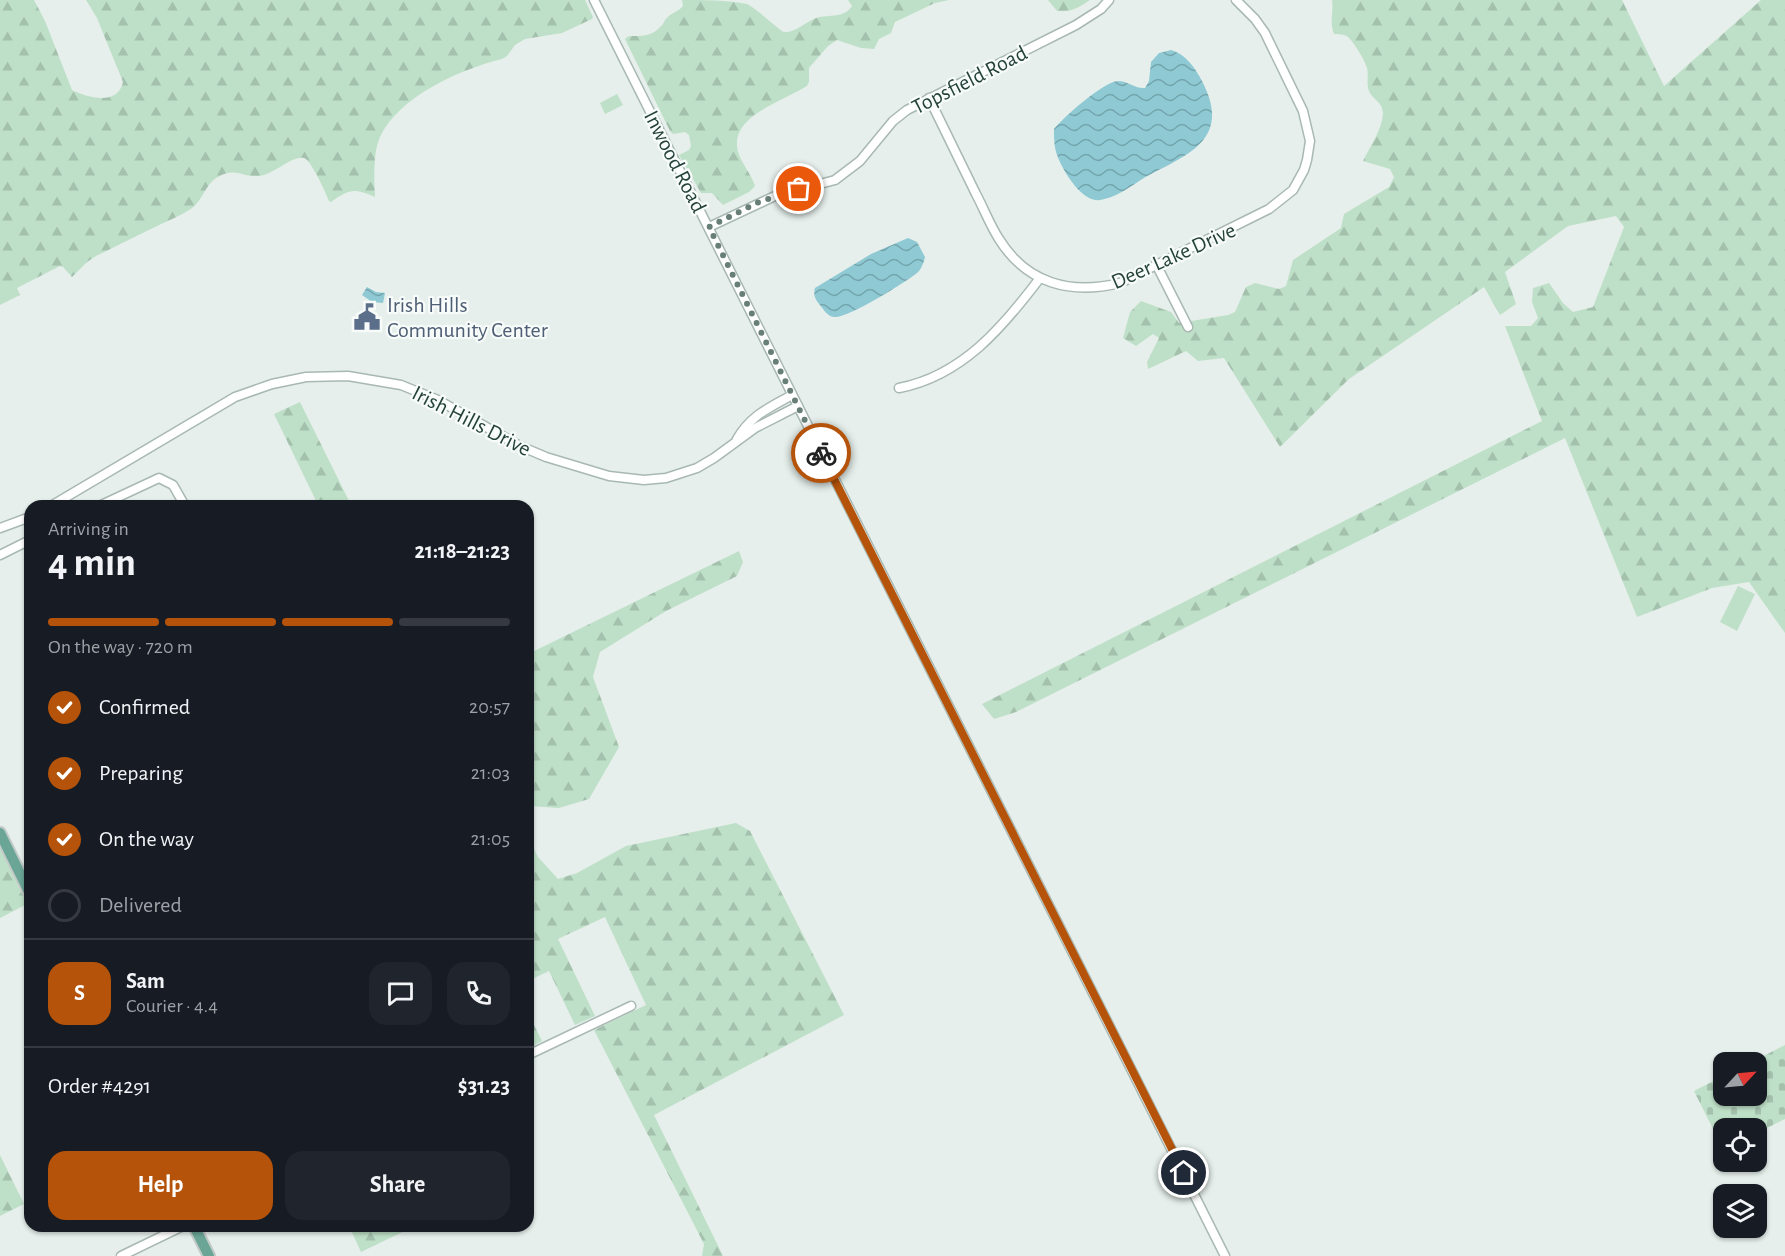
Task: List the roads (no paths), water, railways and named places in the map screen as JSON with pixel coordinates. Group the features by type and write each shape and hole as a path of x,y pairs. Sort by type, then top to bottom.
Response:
{"main road":[{"path":"0,833 24,882"},
{"path":"197,1232 209,1256"}],"street":[{"name":"Inwood Road","path":"594,0 1225,1256"},
{"name":"Topsfield Road","path":"709,227 775,196 835,180 860,161 900,115 929,98 1076,25 1101,9 1109,0"},
{"name":"Deer Lake Drive","path":"929,98 999,238 1019,263 1040,278 1068,287 1101,287 1128,280 1262,213 1285,198 1299,180 1307,160 1310,141 1306,120 1298,100 1265,33 1236,0"},
{"path":"1157,266 1188,327"},
{"path":"898,388 917,385 934,377 980,348 1007,321 1040,278"},
{"name":"Irish Hills Drive","path":"61,500 227,401 256,388 306,377 348,376 401,385 438,400 520,446 546,457 621,478 656,479 683,473 714,458 755,428 798,406"},
{"name":"Irish Hills Drive","path":"735,443 745,426 756,416 792,395"},
{"path":"111,500 154,479 166,480 173,485 182,500"},
{"path":"0,528 24,519"},
{"path":"0,555 24,543"},
{"path":"534,1051 631,1006"},
{"path":"121,1256 171,1232"}],"water":[{"path":"1171,50 1186,58 1202,81 1210,100 1212,115 1210,128 1204,139 1182,157 1114,196 1100,200 1086,196 1067,175 1059,159 1055,147 1054,129 1084,101 1111,83 1122,81 1145,88 1149,81 1151,62 1159,53"},
{"path":"908,238 917,242 925,257 917,273 863,307 834,317 826,312 816,299 815,288 871,254"},
{"path":"367,287 376,292 385,293 383,303 372,302 362,295"}],"place":[{"name":"Irish Hills Community Center","path":"367,317"}]}
